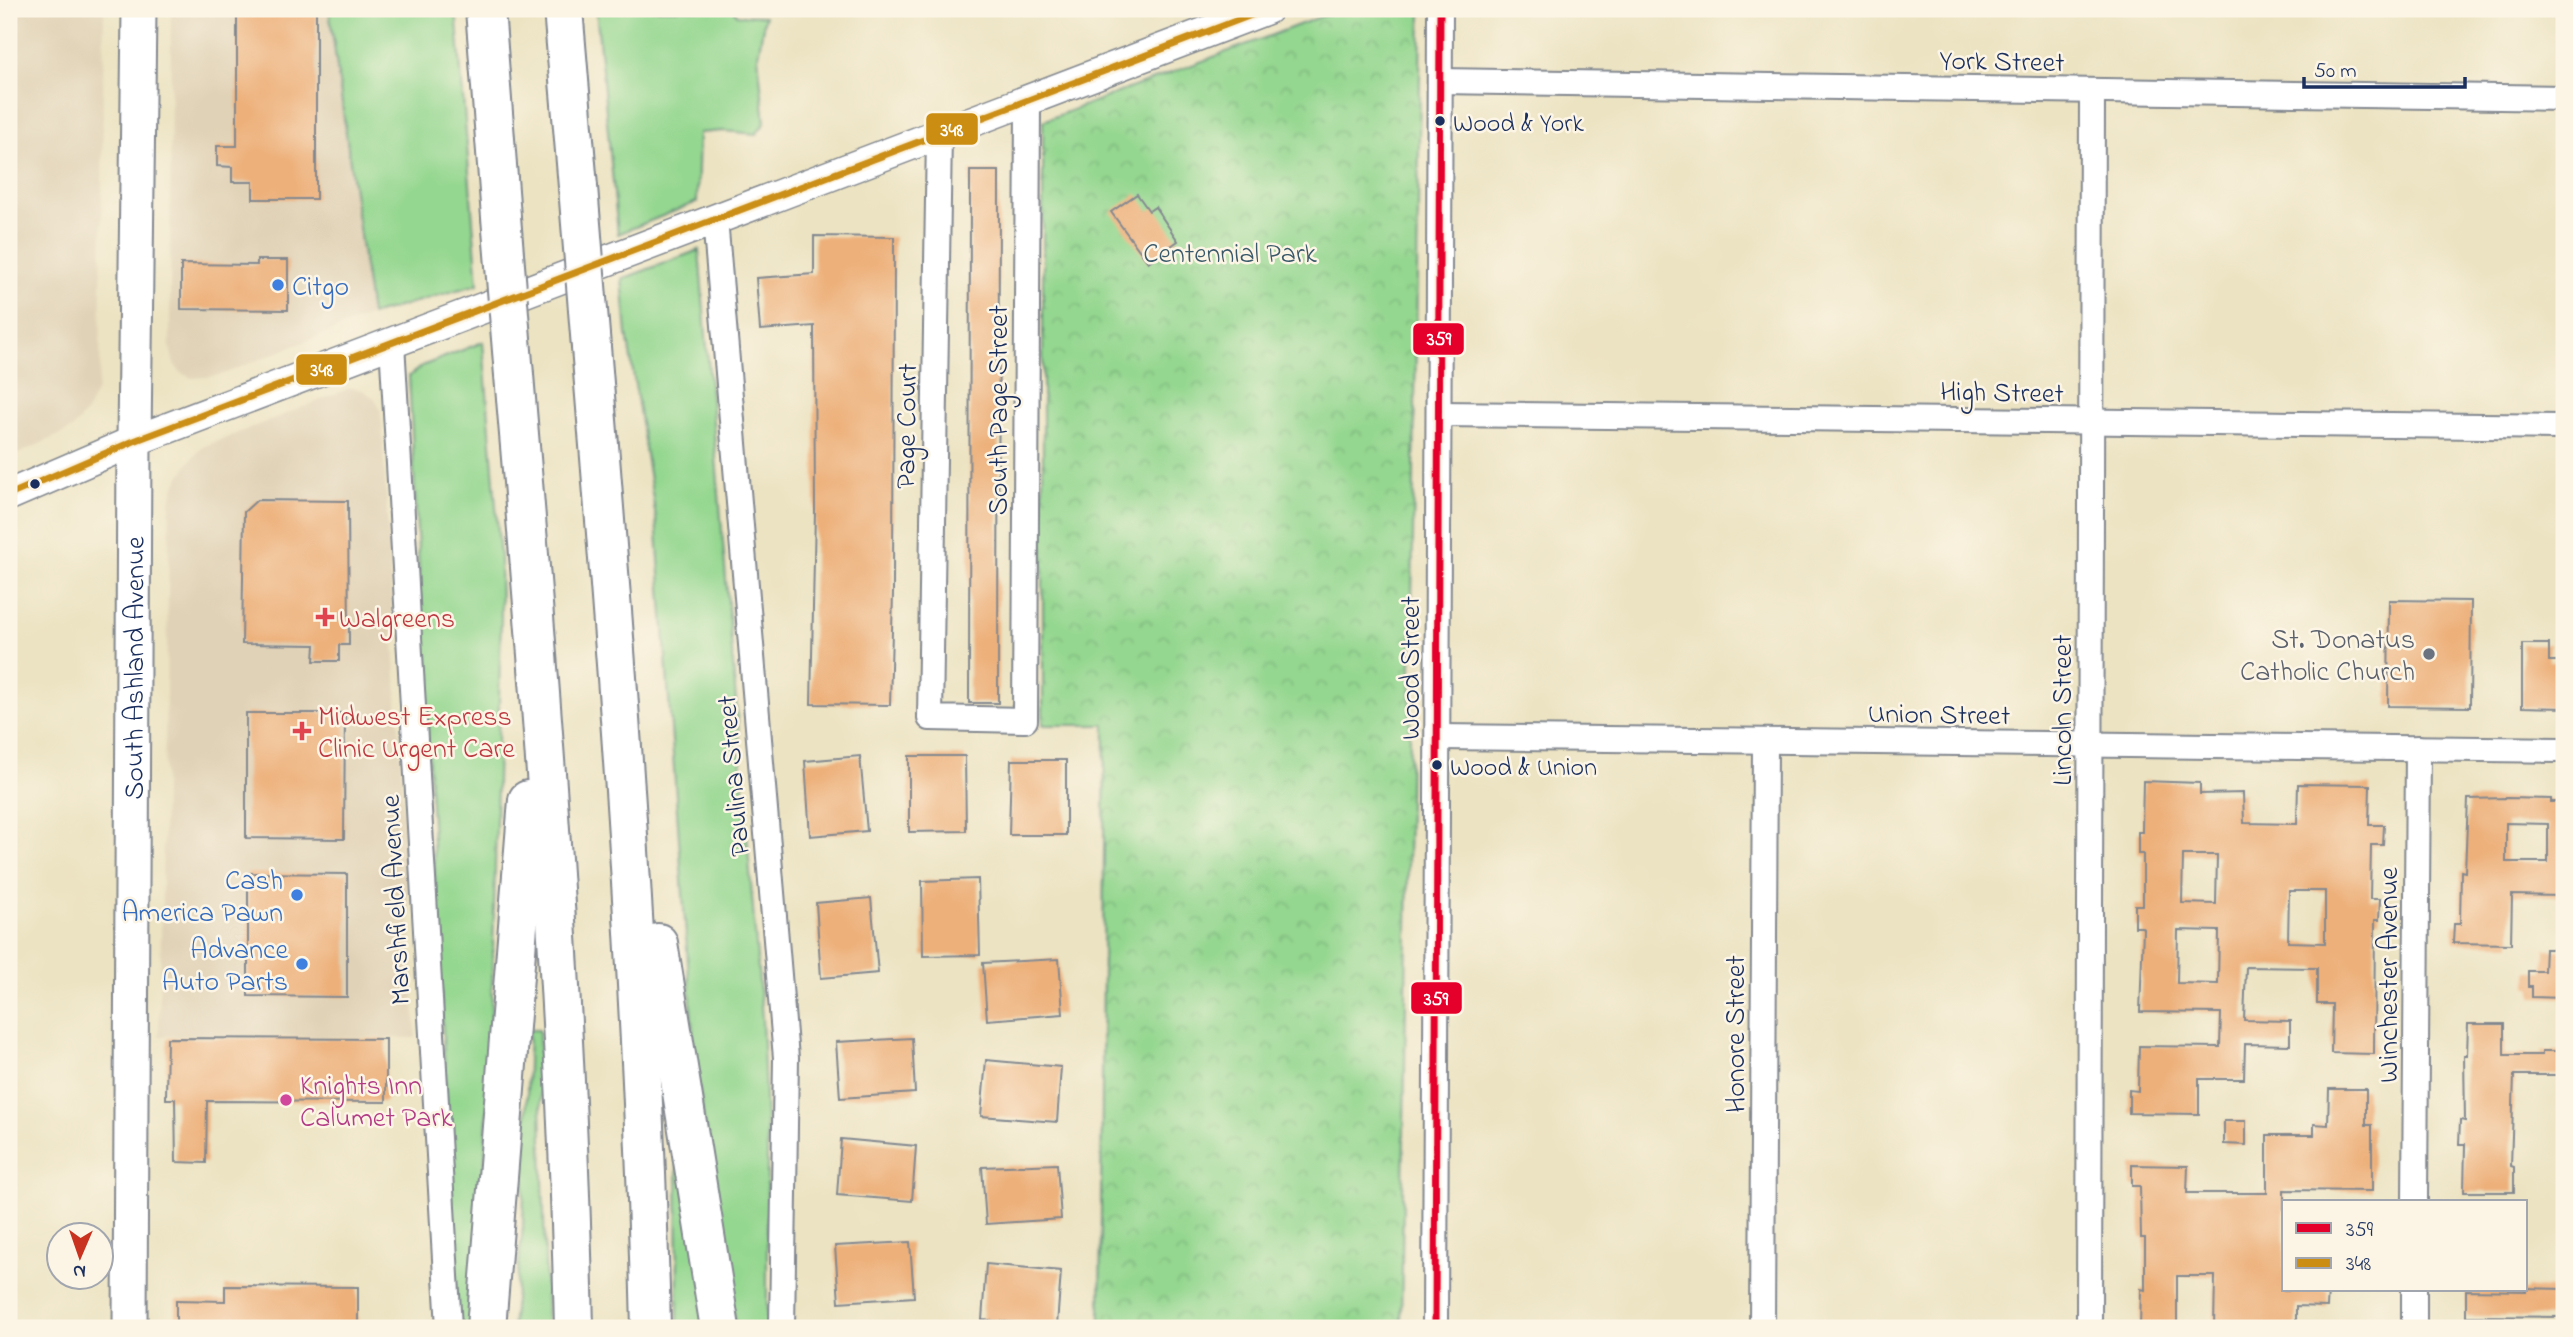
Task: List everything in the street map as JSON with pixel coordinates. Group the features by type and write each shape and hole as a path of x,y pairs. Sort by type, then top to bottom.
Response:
{"highway":[{"path":"485,9 538,673 561,1004 570,1158 574,1328"},
{"path":"563,9 606,535 638,992 651,1328"},
{"path":"606,535 660,959 720,1328"},
{"path":"486,1328 538,673"}],"main road":[{"name":"South Ashland Avenue","path":"130,1328 139,9"}],"street":[{"path":"9,495 134,441 1267,9"},
{"name":"Wood Street","path":"1436,1328 1440,9"},
{"name":"York Street","path":"1440,81 2564,98"},
{"name":"Lincoln Street","path":"2089,1328 2092,91"},
{"name":"South Page Street","path":"930,718 1025,720 1028,100"},
{"name":"Page Court","path":"930,718 939,134"},
{"name":"Paulina Street","path":"715,219 786,1058 782,1328"},
{"name":"Marshfield Avenue","path":"392,343 449,1328"},
{"name":"High Street","path":"1440,414 2564,427"},
{"name":"Union Street","path":"1438,737 2564,750"},
{"name":"Honore Street","path":"1762,1328 1765,741"},
{"name":"Winchester Avenue","path":"2415,1200 2418,748"},
{"path":"2414,1292 2414,1328"}],"shaded area":[{"path":"9,9 104,9 100,369 97,390 86,412 72,429 9,458"},
{"path":"171,9 330,9 371,315 223,374 208,377 192,378 181,373 174,364 170,347"},
{"path":"351,388 363,390 375,399 380,409 382,427 416,1038 159,1036 170,500 177,481 203,447"}],"green space":[{"path":"329,9 456,9 478,284 371,315"},
{"path":"596,9 734,9 737,15 765,16 758,56 765,123 756,134 724,131 699,133 697,202 618,234"},
{"name":"Centennial Park","path":"1341,9 1421,11 1401,1328 1100,1328 1105,725 1043,725 1043,121"},
{"path":"699,250 762,1018 767,1147 767,1328 736,1328 695,1062 656,518 627,334 622,279"},
{"path":"483,342 500,557 501,617 491,1033 477,1328 458,1328 409,376 422,366"},
{"path":"529,1030 539,1030 547,1328 512,1328 523,1226"},
{"path":"677,1122 710,1328 678,1328"}],"building":[{"path":"237,9 316,9 316,199 253,199 253,182 232,182 232,167 217,166 217,146 237,146"},
{"path":"970,171 999,171 998,703 969,703"},
{"path":"1137,194 1149,211 1155,207 1178,241 1148,262 1111,212"},
{"path":"814,236 894,237 890,705 811,704 815,511 814,326 760,330 756,278 814,274"},
{"name":"Citgo","path":"257,260 288,260 288,310 181,309 181,264 257,265"},
{"name":"Walgreens","path":"257,500 348,501 349,645 339,645 339,661 314,661 315,645 242,644 244,512"},
{"name":"St. Donatus Catholic Church","path":"2389,600 2471,601 2470,707 2388,706"},
{"path":"2522,644 2549,644 2549,661 2564,661 2564,708 2522,707"},
{"path":"246,713 345,713 344,839 246,838"},
{"path":"860,756 867,831 810,836 805,761"},
{"path":"909,756 965,756 966,831 909,832"},
{"path":"1011,760 1066,760 1066,835 1009,835"},
{"path":"2143,781 2200,783 2200,794 2243,793 2244,823 2297,824 2298,784 2370,785 2369,825 2384,825 2383,845 2371,845 2370,899 2380,899 2379,920 2375,920 2374,1054 2331,1053 2332,1004 2317,1004 2317,968 2246,967 2244,1020 2290,1021 2290,1045 2245,1044 2244,1079 2199,1079 2199,1114 2129,1113 2129,1090 2138,1091 2139,1046 2220,1047 2221,1013 2140,1012 2143,929 2135,927 2135,905 2143,905 2143,854 2138,854 2138,832 2142,832","holes":["2183,855 2217,855 2216,904 2182,903","2289,891 2325,891 2325,943 2288,942","2178,930 2219,931 2218,984 2177,983"]},
{"path":"2468,799 2551,799 2551,802 2564,802 2564,896 2512,895 2511,944 2453,943 2454,924 2460,924 2461,871 2465,872","holes":["2506,823 2548,824 2548,862 2506,862"]},
{"path":"248,873 347,874 347,997 248,996"},
{"path":"978,879 980,955 923,956 922,881"},
{"path":"871,898 878,973 821,978 816,903"},
{"path":"2545,949 2564,949 2564,998 2532,997 2532,987 2528,987 2528,971 2544,971"},
{"path":"1059,959 1063,1014 987,1020 983,963"},
{"path":"2468,1024 2504,1024 2504,1055 2542,1055 2542,1051 2564,1051 2564,1075 2514,1075 2511,1166 2514,1167 2514,1192 2464,1192 2465,1144 2459,1144 2460,1120 2465,1121 2464,1055 2467,1055"},
{"name":"Knights Inn Calumet Park","path":"167,1038 386,1039 386,1102 207,1101 206,1163 176,1162 175,1099 166,1099"},
{"path":"912,1038 915,1093 840,1098 836,1042"},
{"path":"986,1060 1061,1067 1057,1122 981,1116"},
{"path":"2329,1089 2366,1089 2366,1125 2372,1125 2372,1191 2284,1190 2282,1200 2282,1292 2328,1292 2327,1307 2296,1306 2296,1328 2214,1328 2215,1276 2177,1276 2177,1328 2140,1328 2141,1289 2145,1290 2145,1238 2141,1238 2140,1186 2132,1186 2132,1165 2188,1166 2187,1193 2267,1193 2267,1135 2314,1135 2314,1124 2328,1125"},
{"path":"2224,1121 2246,1121 2246,1145 2224,1144"},
{"path":"841,1139 916,1146 912,1201 837,1195"},
{"path":"1057,1164 1061,1219 986,1224 982,1167"},
{"path":"910,1242 914,1297 839,1302 835,1246"},
{"path":"986,1264 1061,1271 1057,1326 982,1320"},
{"path":"225,1286 358,1287 358,1328 176,1328 176,1300 225,1301"},
{"path":"2564,1289 2564,1317 2466,1316 2466,1292"}],"transit line":[{"name":"348","path":"9,495 134,441 1267,9"},
{"name":"359","path":"1435,1328 1440,9"}],"place":[{"name":"Wood & York","path":"1440,121"},
{"name":"Citgo","path":"278,285"},
{"name":"Walgreens","path":"325,617"},
{"name":"St. Donatus Catholic Church","path":"2429,654"},
{"name":"Midwest Express Clinic Urgent Care","path":"302,731"},
{"name":"Wood & Union","path":"1437,765"},
{"name":"Cash America Pawn","path":"297,895"},
{"name":"Advance Auto Parts","path":"302,964"},
{"name":"Knights Inn Calumet Park","path":"286,1100"}]}
